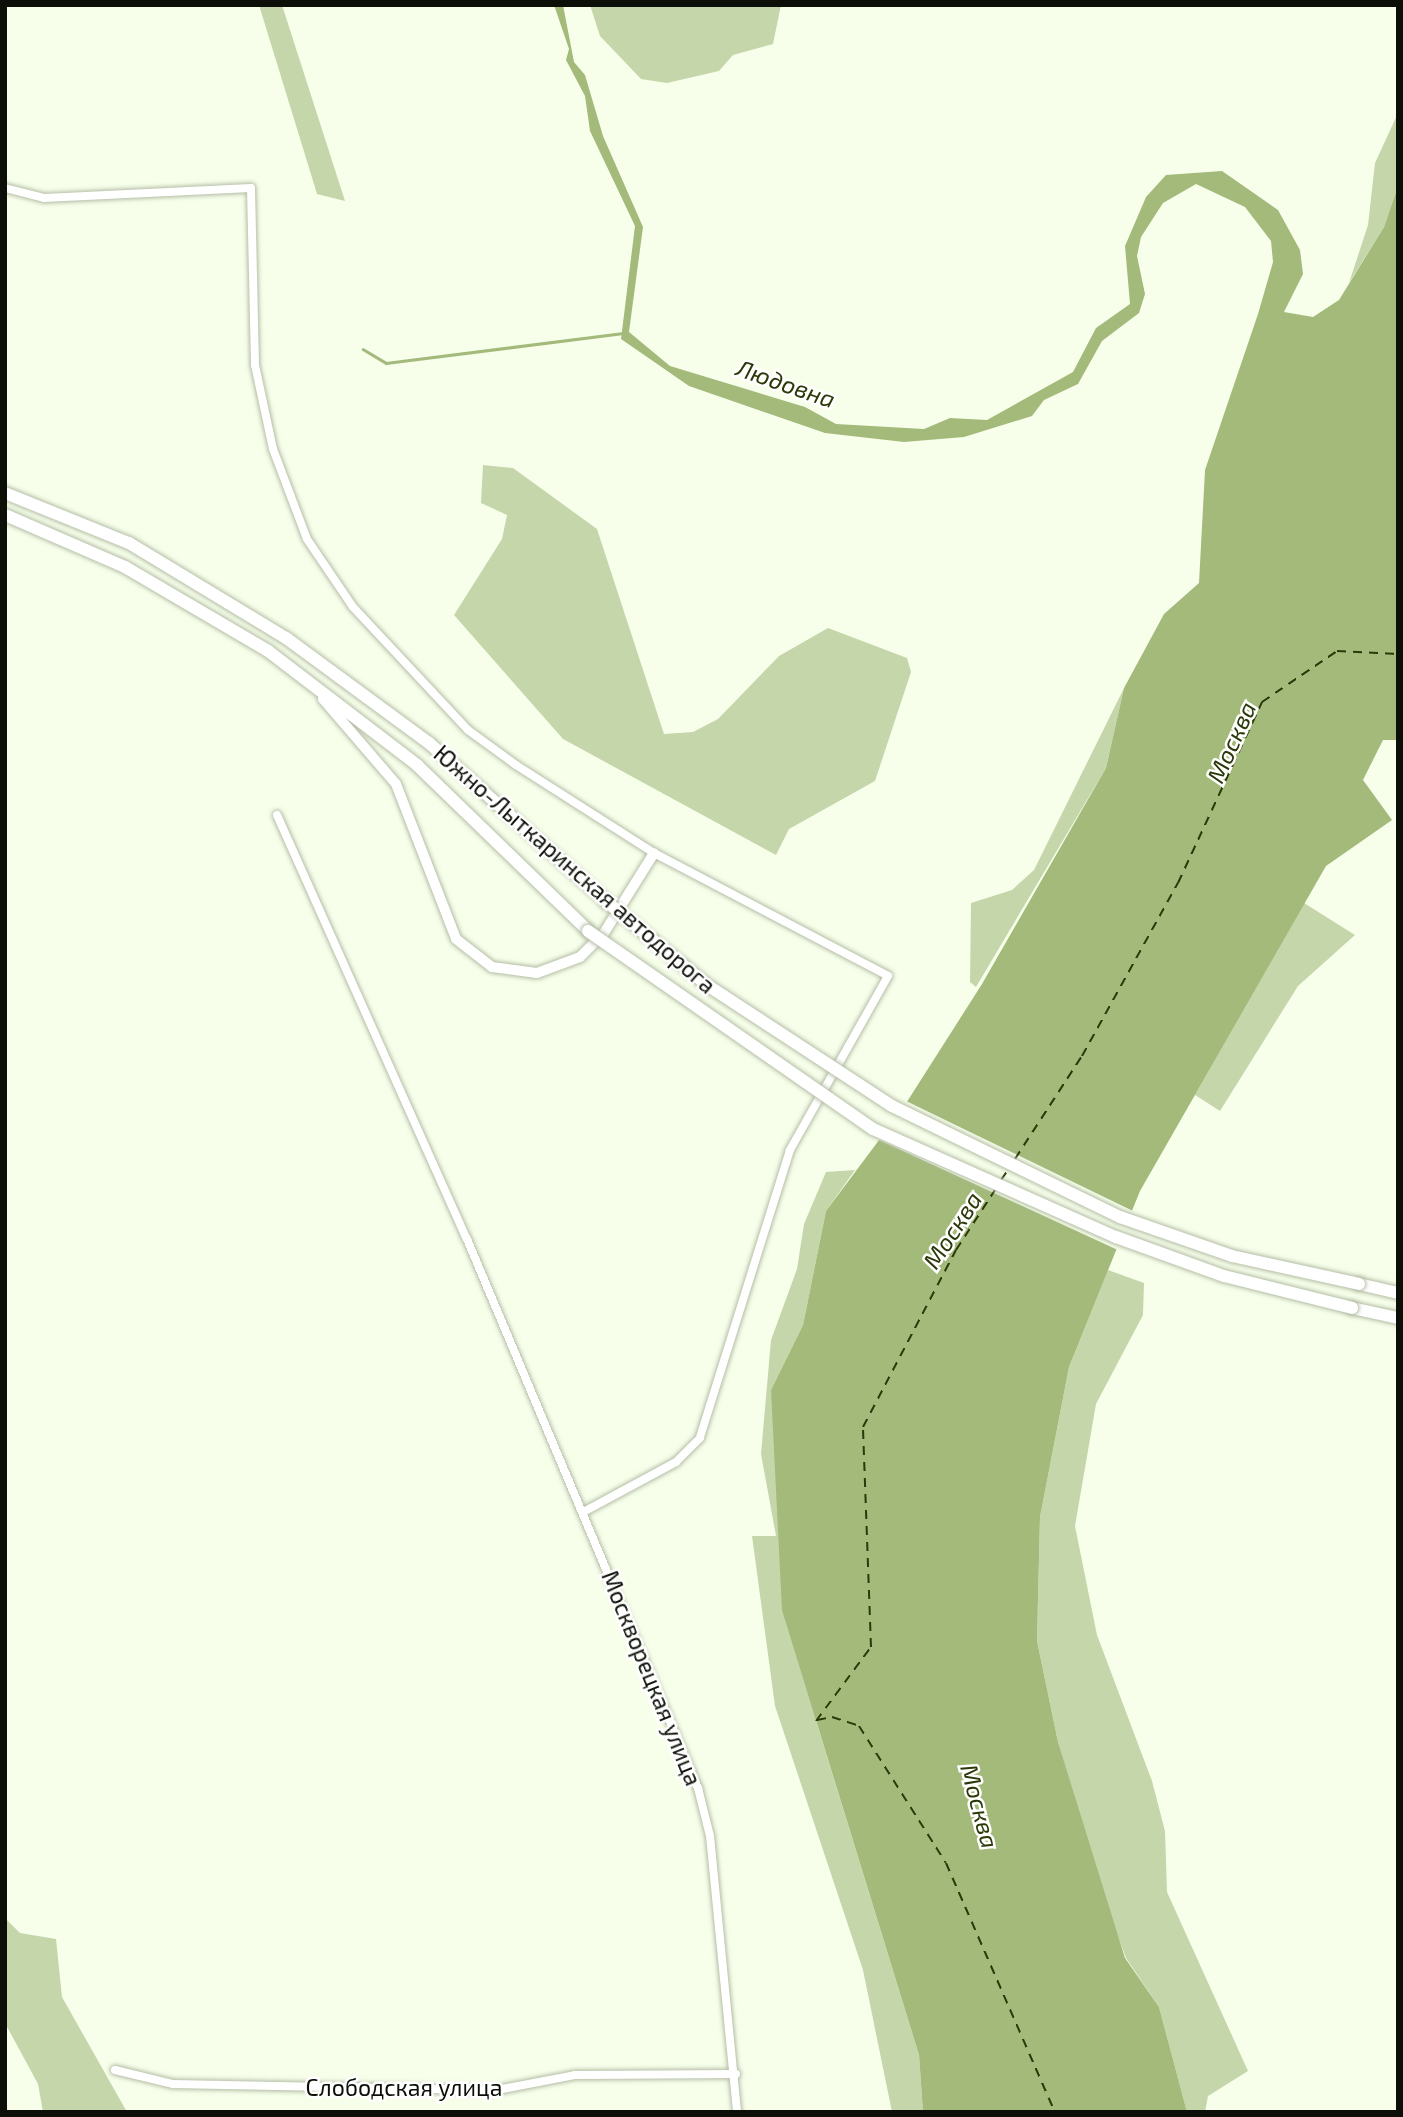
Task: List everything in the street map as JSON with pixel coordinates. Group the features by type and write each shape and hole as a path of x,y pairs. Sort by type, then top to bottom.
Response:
{"main road":[{"name":"Южно-Лыткаринская автодорога","path":"5,493 129,543 286,638 429,743 607,902 706,985 892,1106 1120,1217 1233,1256 1398,1293"},
{"name":"Южно-Лыткаринская автодорога","path":"5,515 125,567 306,680 417,765 588,931 873,1129 1116,1237 1224,1276 1398,1318"}],"street":[{"path":"5,188 44,198 251,188 255,365 273,449 307,539 353,607 468,730 654,853 888,976 790,1150 700,1438 676,1462 583,1512"},
{"path":"306,680 396,784 422,839 435,897 456,939 482,962 537,973 580,957 604,933 654,853"},
{"name":"Москворецкая улица","path":"277,815 494,1301 698,1788 736,2074 737,2112"},
{"name":"Слободская улица","path":"115,2070 173,2084 497,2090 575,2075 736,2074"}],"shaded area":[{"path":"259,5 282,5 345,201 317,194"},
{"path":"590,5 781,5 773,44 733,55 719,71 667,83 641,79 600,36"},
{"path":"1398,113 1398,186 1384,227 1349,283 1368,225 1375,163"},
{"path":"483,465 513,468 597,529 664,734 693,732 718,719 779,656 828,628 907,658 911,672 875,781 789,829 776,855 563,739 454,615 502,539 507,515 481,503"},
{"path":"1124,688 1106,768 976,987 970,982 971,903 1012,890 1034,870"},
{"path":"1304,903 1355,935 1298,986 1220,1111 1195,1095"},
{"path":"855,1170 826,1211 803,1325 771,1390 816,1721 919,2055 923,2112 892,2112 863,1970 775,1706 752,1536 776,1536 761,1454 771,1340 797,1269 804,1224 826,1172"},
{"path":"1108,1270 1144,1283 1143,1315 1096,1404 1075,1526 1097,1635 1152,1781 1165,1831 1167,1892 1248,2071 1208,2096 1205,2112 1187,2112 1159,2007 1126,1958 1109,1912 1058,1742 1037,1641 1040,1517 1069,1367"},
{"path":"5,1918 20,1933 56,1939 62,1997 127,2112 43,2112 38,2084 5,2023"}],"water":[{"name":"Москва","path":"554,5 563,5 574,62 585,75 603,136 643,227 629,332 670,366 805,407 836,424 924,429 950,418 987,420 1073,372 1096,328 1130,304 1125,246 1146,197 1166,175 1222,171 1278,210 1300,250 1303,274 1284,312 1313,317 1339,300 1384,227 1398,186 1398,740 1383,740 1363,780 1392,820 1326,866 1140,1191 1069,1367 1040,1517 1037,1641 1058,1742 1125,1958 1159,2007 1187,2112 923,2112 919,2055 782,1610 771,1390 803,1325 826,1211 903,1108 982,984 1106,768 1124,688 1164,614 1199,583 1205,470 1273,262 1271,241 1245,207 1196,184 1163,203 1141,237 1137,256 1145,294 1139,313 1102,341 1078,384 1044,400 1032,416 964,437 904,442 825,433 689,386 621,339 635,226 590,131 585,96 566,60 569,49"}],"pier":[{"path":"904,1100 1135,1212 1120,1251 875,1138"}],"waterway":[{"path":"363,349 386,363 623,333"}],"ferry route":[{"path":"1015,1159 1082,1056 1178,883 1262,702 1337,651 1398,654"},
{"path":"1001,1180 1008,1170"},
{"path":"816,1721 871,1647 863,1427 956,1250 995,1190"},
{"path":"817,1720 832,1717 859,1726 946,1863 1055,2112"}],"water label":[{"name":"Людовна","path":"786,383"}]}
